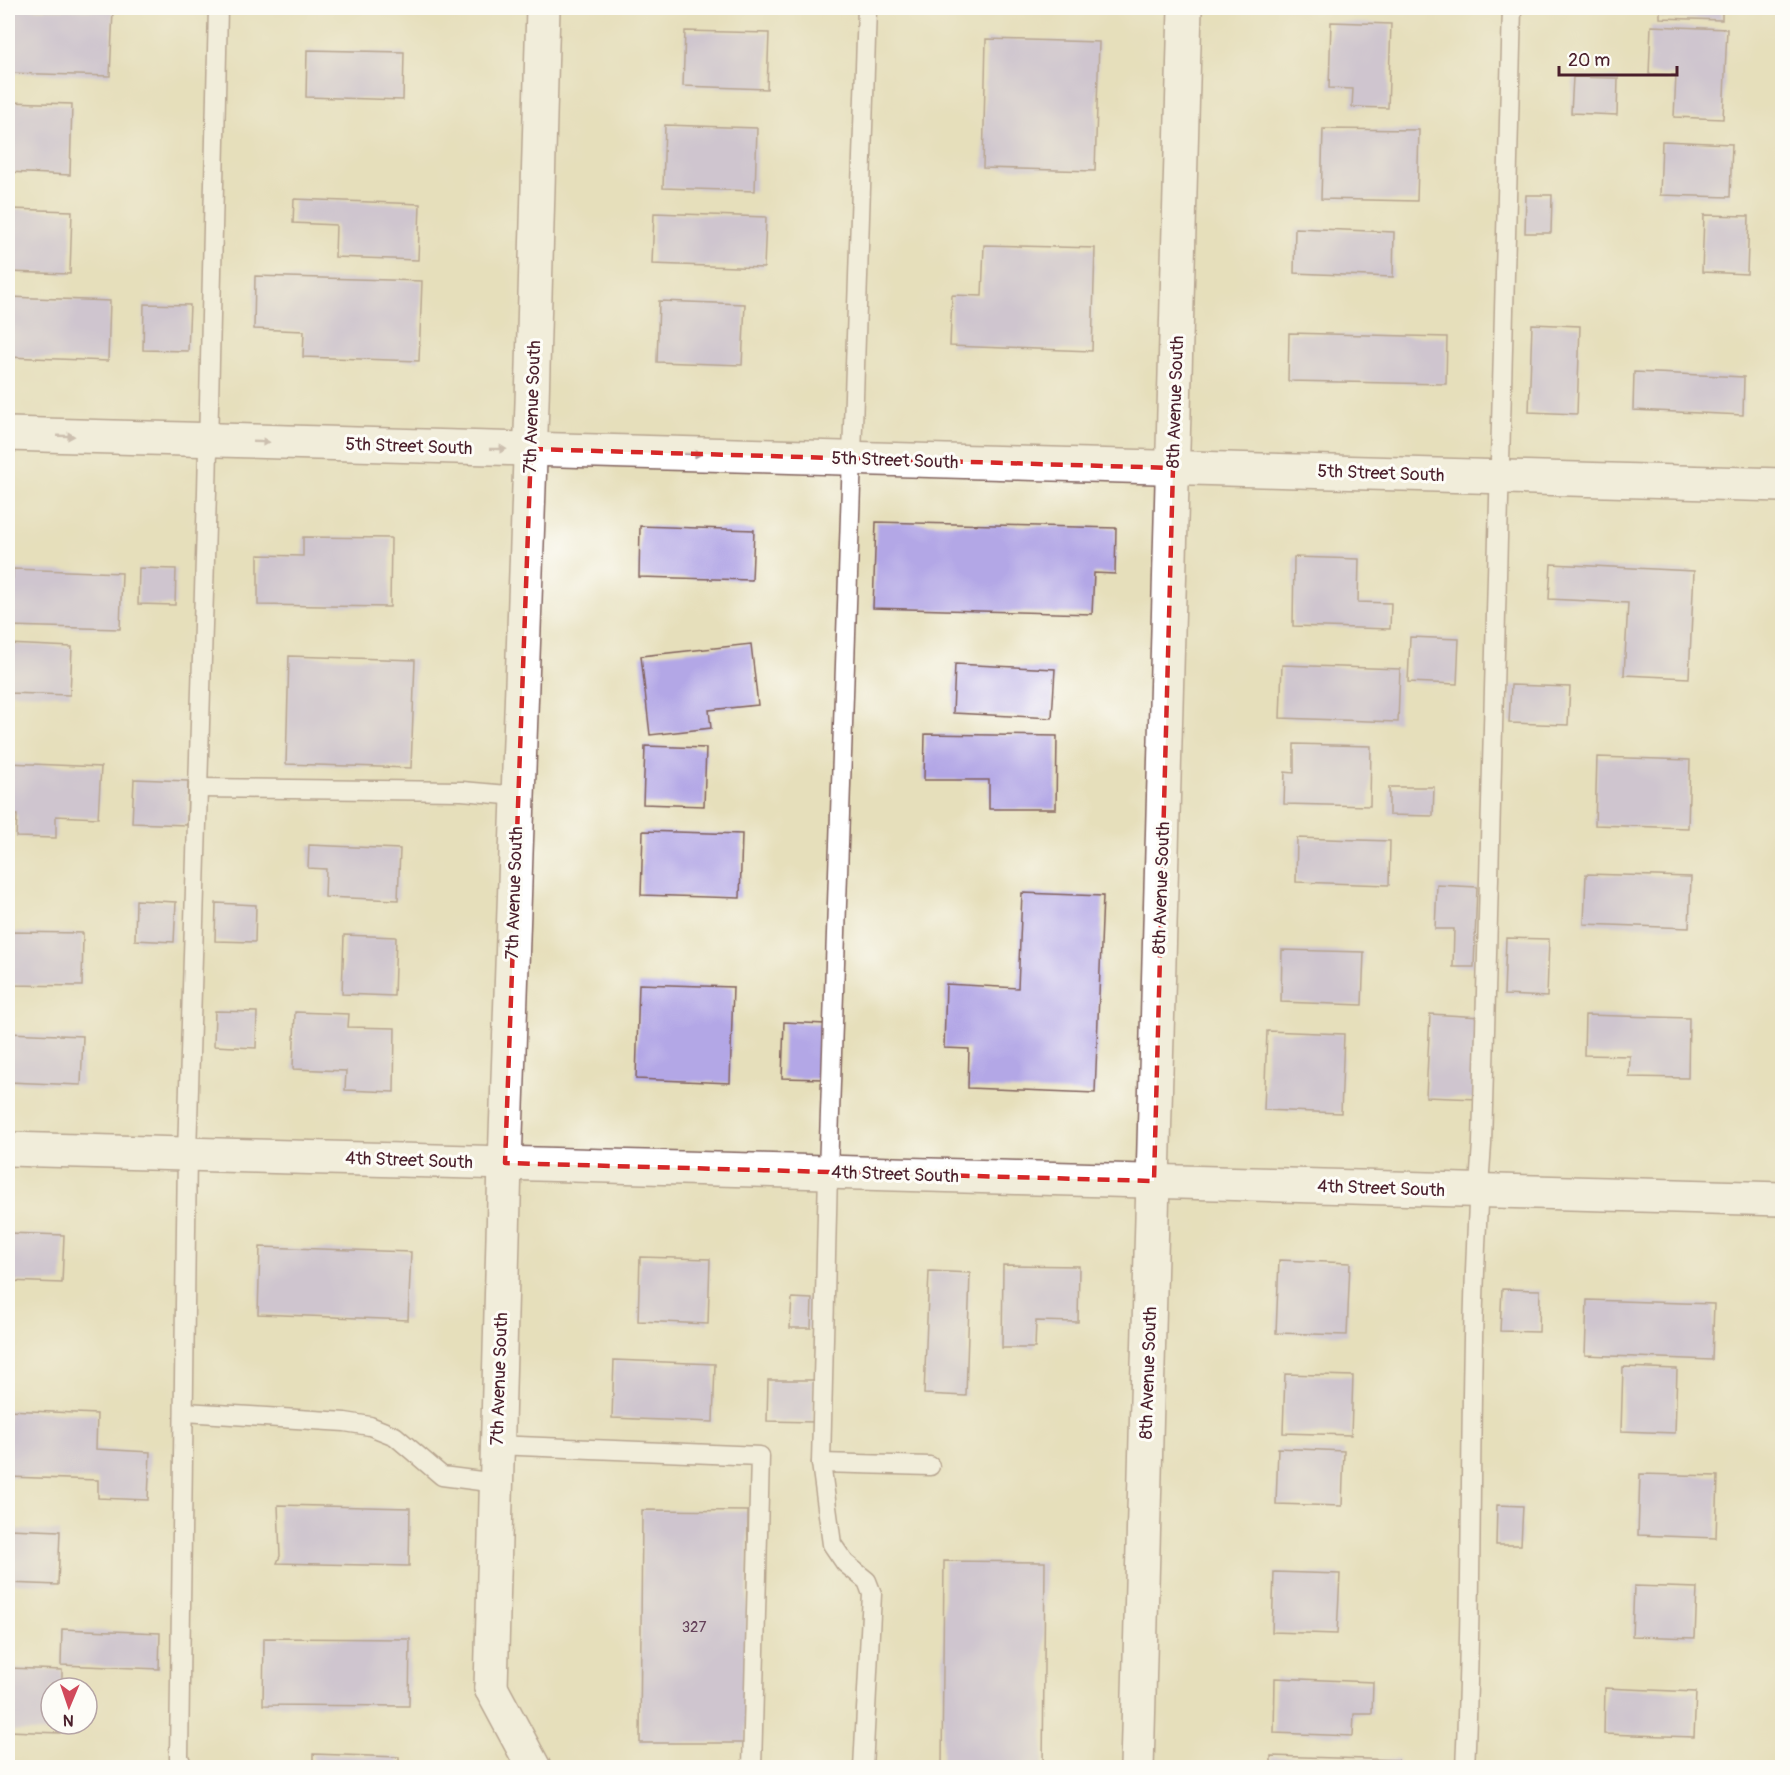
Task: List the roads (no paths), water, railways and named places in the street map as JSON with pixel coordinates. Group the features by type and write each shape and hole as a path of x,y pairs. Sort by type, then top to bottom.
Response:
{"street":[{"name":"7th Avenue South","path":"534,1767 490,1688 505,1163 531,449 543,8"},
{"name":"8th Avenue South","path":"1137,1767 1185,8"},
{"name":"5th Street South","path":"8,434 1782,485"},
{"name":"4th Street South","path":"8,1149 1782,1199"}],"lane":[{"path":"184,1767 180,1758 187,1154 218,8"},
{"path":"863,1767 872,1594 867,1581 845,1563 832,1545 821,1463 828,1172 867,8"},
{"path":"1465,1767 1470,1665 1475,1239 1482,1144 1512,8"},
{"path":"198,788 462,791 518,796"},
{"path":"185,1412 345,1422 370,1426 395,1436 442,1476 496,1483"},
{"path":"497,1445 760,1456 752,1767"},
{"path":"821,1463 930,1466"}]}
